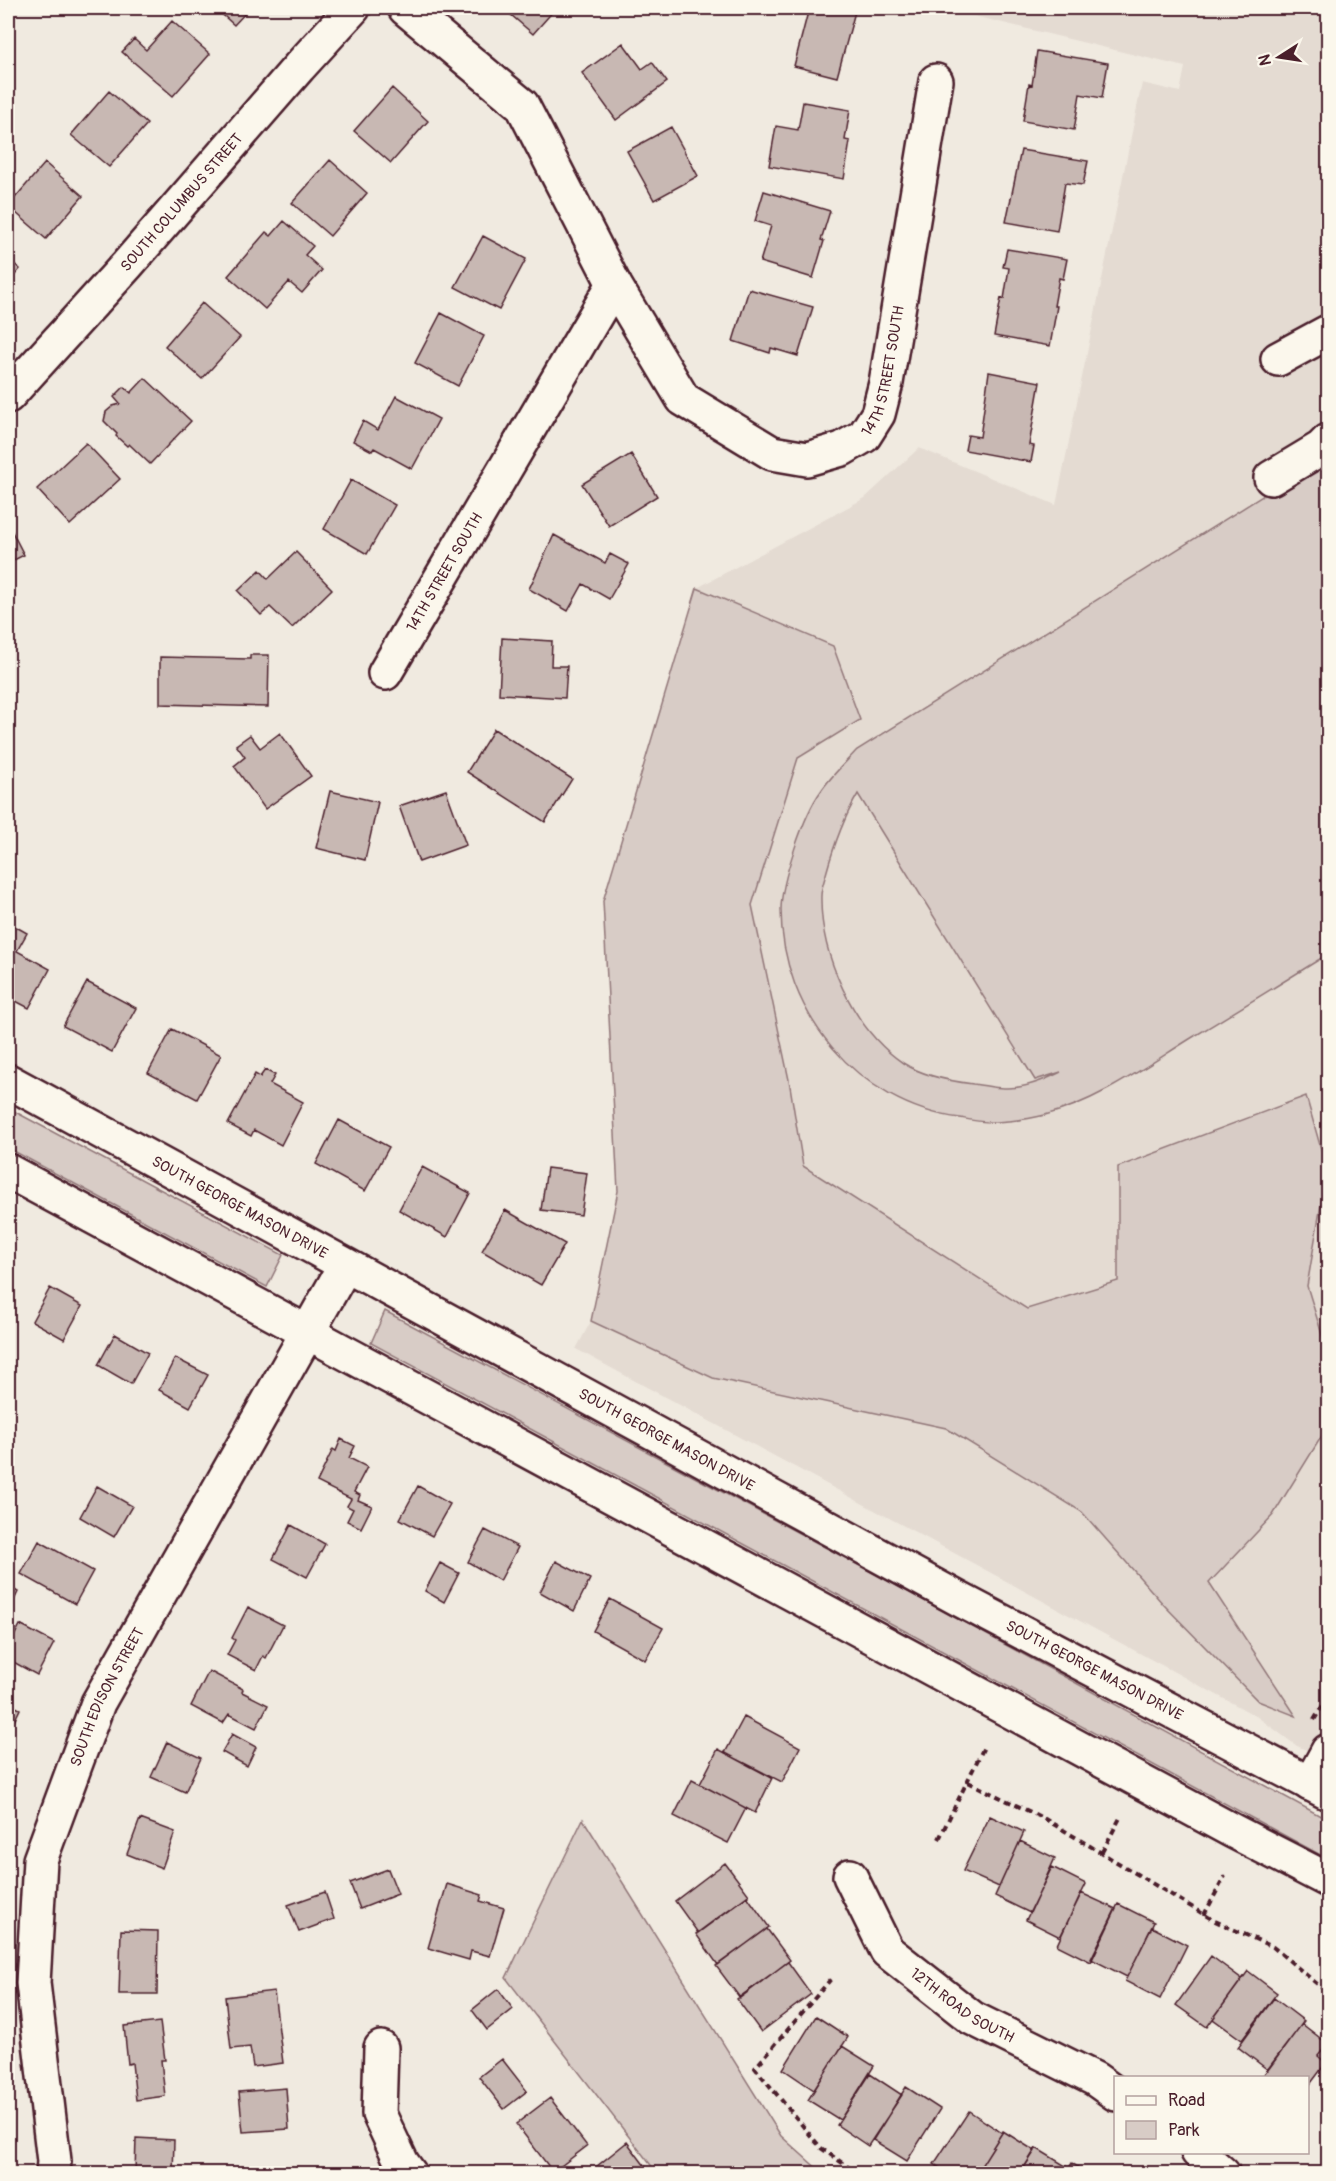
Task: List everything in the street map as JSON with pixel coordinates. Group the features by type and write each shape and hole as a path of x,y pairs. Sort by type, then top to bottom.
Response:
{"street":[{"name":"SOUTH COLUMBUS STREET","path":"8,396 127,265 353,8"},
{"name":"14TH STREET SOUTH","path":"405,8 522,105 614,284 683,399 772,453 807,459 842,449 864,436 878,414 886,383 936,81"},
{"name":"14TH STREET SOUTH","path":"385,674 614,284"},
{"path":"1278,359 1329,332"},
{"path":"1271,478 1329,441"},
{"name":"SOUTH GEORGE MASON DRIVE","path":"8,1082 949,1593 1319,1788"},
{"path":"8,1171 1222,1825 1329,1880"},
{"name":"SOUTH EDISON STREET","path":"53,2174 54,2161 33,1983 40,1860 98,1703 345,1266"},
{"path":"1319,1788 1329,1751"},
{"name":"12TH ROAD SOUTH","path":"850,1876 887,1950 972,2018 1095,2079 1114,2093"},
{"path":"381,2048 380,2114 402,2163 410,2174"},
{"path":"1200,2154 1223,2174"}],"path":[{"path":"939,1839 984,1747"},
{"path":"968,1782 1045,1819 1215,1922 1273,1947 1329,1993"},
{"path":"1101,1852 1120,1818"},
{"path":"1204,1914 1225,1876"},
{"path":"831,1979 755,2068 821,2148 858,2174"}],"shaded area":[{"path":"941,8 1328,8 1328,1759 1297,1746 1256,1716 576,1349 591,1321 618,1191 603,901 697,588 865,498 919,448 1056,505 1142,83 1180,92 1185,67"}],"green space":[{"path":"1328,455 1328,954 1122,1082 1065,1109 1033,1118 991,1122 969,1120 923,1110 889,1094 859,1073 832,1047 811,1017 795,984 785,948 782,898 789,866 801,831 821,791 857,750","holes":["858,794 1035,1080 1061,1072 1041,1081 1004,1088 955,1081 919,1071 903,1063 885,1048 855,1011 833,966 822,919 821,896 836,843"]},
{"path":"697,588 833,646 860,720 798,758 752,905 789,1080 803,1166 1027,1309 1118,1281 1118,1167 1306,1096 1327,1170 1307,1286 1328,1354 1328,1426 1273,1515 1209,1583 1296,1716 1258,1701 1164,1605 1082,1512 946,1428 713,1378 591,1321 618,1191 603,901"},
{"path":"8,1108 283,1255 267,1287 8,1148"},
{"path":"385,1311 1328,1820 1328,1859 371,1343"},
{"path":"583,1819 781,2136 822,2173 657,2173 506,1978"}],"building":[{"path":"215,8 250,8 234,25"},
{"path":"503,8 556,8 533,34"},
{"path":"809,8 856,8 837,77 794,66"},
{"path":"172,21 210,54 173,96 122,52 134,39 146,50"},
{"path":"623,43 642,69 652,62 667,82 616,120 582,73"},
{"path":"1037,51 1108,63 1102,98 1080,94 1074,130 1023,121"},
{"path":"392,88 428,121 391,163 354,131"},
{"path":"109,91 147,124 109,167 71,135"},
{"path":"803,102 850,110 845,140 850,141 844,179 769,166 776,126 798,130"},
{"path":"671,127 698,176 654,200 627,151"},
{"path":"1021,150 1088,161 1083,185 1065,183 1057,231 1006,222"},
{"path":"330,160 367,193 330,236 292,203"},
{"path":"45,163 83,196 46,239 8,206"},
{"path":"764,191 830,211 813,278 760,262 771,226 755,221"},
{"path":"284,221 313,246 305,255 322,270 302,293 289,282 265,309 228,276 266,232 271,236"},
{"path":"483,236 526,259 499,310 455,287"},
{"path":"1007,249 1067,259 1063,279 1059,278 1050,346 994,336 1009,268 1003,267"},
{"path":"8,258 20,269 8,283"},
{"path":"749,289 813,307 798,356 771,348 770,353 733,341"},
{"path":"202,303 240,337 202,379 165,346"},
{"path":"441,313 484,336 458,386 415,363"},
{"path":"989,372 1040,382 1029,445 1034,446 1031,462 965,450 968,435 980,437"},
{"path":"145,378 191,421 150,464 129,444 127,446 116,436 117,434 104,421 106,412 120,404 114,397 124,387 131,393"},
{"path":"396,396 439,419 412,469 374,448 372,451 353,441 363,421 378,430"},
{"path":"86,443 120,479 70,525 37,489"},
{"path":"631,454 657,496 609,526 582,484"},
{"path":"351,480 395,505 367,554 324,529"},
{"path":"8,524 24,555 8,563"},
{"path":"554,535 605,563 610,554 629,564 609,599 583,584 568,611 529,589"},
{"path":"296,552 332,589 292,628 270,607 261,615 238,591 260,570 268,579"},
{"path":"502,638 552,641 551,666 567,666 565,698 499,694"},
{"path":"250,655 269,655 268,707 160,704 160,657 250,659"},
{"path":"494,729 572,779 545,822 467,772"},
{"path":"280,733 311,776 265,809 234,766 245,757 236,745 250,735 260,748"},
{"path":"446,790 466,845 419,862 399,806"},
{"path":"330,791 378,802 365,860 316,848"},
{"path":"11,924 27,933 17,951 50,969 29,1008 8,997 8,930"},
{"path":"87,982 136,1008 112,1052 63,1026"},
{"path":"172,1029 221,1055 197,1099 148,1073"},
{"path":"265,1070 275,1075 270,1084 303,1102 281,1145 254,1130 251,1136 228,1124 255,1074 260,1077"},
{"path":"339,1120 389,1147 365,1191 316,1164"},
{"path":"422,1167 470,1193 447,1237 399,1210"},
{"path":"547,1168 587,1173 581,1215 541,1210"},
{"path":"505,1210 565,1244 541,1285 482,1251"},
{"path":"50,1288 82,1306 64,1339 32,1321"},
{"path":"115,1334 148,1353 131,1384 98,1365"},
{"path":"175,1358 208,1375 190,1407 159,1390"},
{"path":"341,1439 355,1446 349,1458 367,1467 354,1492 360,1495 358,1500 372,1506 361,1528 347,1521 353,1509 347,1506 351,1499 317,1482 333,1449 336,1451"},
{"path":"97,1486 132,1506 114,1537 80,1517"},
{"path":"418,1486 450,1504 432,1536 400,1519"},
{"path":"291,1525 325,1544 307,1577 273,1559"},
{"path":"485,1530 518,1547 500,1581 468,1562"},
{"path":"39,1541 93,1571 75,1604 21,1574"},
{"path":"556,1561 590,1579 574,1611 540,1592"},
{"path":"440,1563 459,1573 444,1602 425,1591"},
{"path":"8,1586 18,1592 8,1613"},
{"path":"610,1599 663,1628 645,1660 593,1631"},
{"path":"248,1607 283,1625 266,1658 263,1656 256,1670 227,1655 235,1640 232,1638"},
{"path":"20,1625 54,1643 37,1675 8,1659 8,1648"},
{"path":"209,1671 268,1705 256,1728 229,1714 223,1723 191,1706"},
{"path":"8,1703 20,1709 8,1734"},
{"path":"744,1717 800,1747 782,1782 725,1753"},
{"path":"232,1734 256,1747 247,1766 222,1752"},
{"path":"167,1742 201,1758 185,1792 151,1777"},
{"path":"718,1749 772,1778 755,1813 700,1784"},
{"path":"692,1780 746,1808 728,1843 674,1816"},
{"path":"990,1816 1024,1832 999,1887 963,1871"},
{"path":"140,1819 175,1832 162,1868 127,1854"},
{"path":"1020,1841 1055,1858 1030,1913 995,1896"},
{"path":"725,1863 749,1895 698,1933 675,1901"},
{"path":"1052,1867 1086,1884 1060,1937 1026,1920"},
{"path":"388,1869 398,1894 360,1909 350,1883"},
{"path":"447,1884 482,1895 480,1901 504,1908 490,1956 471,1951 469,1960 428,1948"},
{"path":"325,1892 334,1919 299,1932 288,1905"},
{"path":"1081,1893 1116,1909 1091,1962 1057,1945"},
{"path":"747,1896 769,1927 718,1965 696,1934"},
{"path":"1118,1904 1154,1922 1127,1977 1091,1959"},
{"path":"1152,1927 1187,1945 1160,1999 1125,1981"},
{"path":"767,1929 790,1960 740,1998 716,1966"},
{"path":"121,1930 158,1931 157,1994 119,1994"},
{"path":"1211,1956 1242,1979 1207,2027 1176,2005"},
{"path":"788,1962 811,1994 761,2032 737,1999"},
{"path":"1248,1971 1277,1993 1242,2040 1213,2019"},
{"path":"498,1989 513,2009 487,2030 472,2010"},
{"path":"274,1991 283,2063 253,2067 250,2047 231,2049 225,1997"},
{"path":"1274,1998 1304,2021 1268,2070 1238,2047"},
{"path":"816,2016 848,2037 814,2090 783,2069"},
{"path":"160,2022 165,2060 161,2060 165,2096 136,2100 132,2063 128,2064 124,2026"},
{"path":"1302,2024 1328,2044 1318,2056 1326,2063 1309,2086 1309,2076 1266,2076 1264,2074"},
{"path":"842,2046 874,2066 840,2120 808,2100"},
{"path":"502,2059 527,2091 504,2109 479,2077"},
{"path":"870,2074 902,2095 868,2146 837,2125"},
{"path":"906,2087 940,2109 907,2161 873,2140"},
{"path":"286,2088 289,2129 243,2132 239,2092"},
{"path":"550,2098 587,2146 553,2172 516,2124"},
{"path":"969,2111 1002,2133 976,2174 949,2174 934,2164"},
{"path":"1003,2131 1035,2151 1020,2174 976,2174"},
{"path":"136,2138 174,2140 173,2174 135,2173"},
{"path":"627,2142 651,2174 601,2174 596,2167"},
{"path":"1036,2148 1069,2168 1065,2174 1020,2174"},
{"path":"1072,2163 1088,2174 1065,2174"}]}
